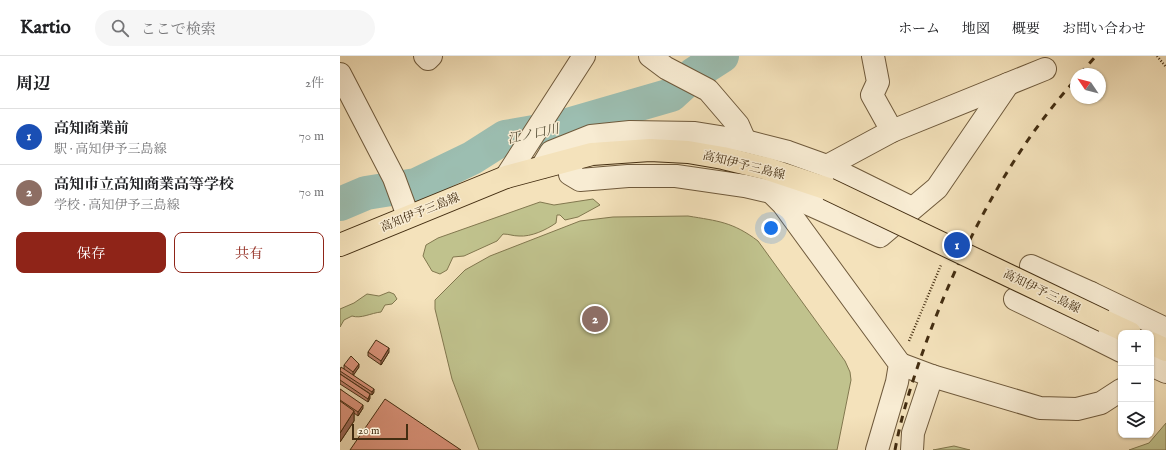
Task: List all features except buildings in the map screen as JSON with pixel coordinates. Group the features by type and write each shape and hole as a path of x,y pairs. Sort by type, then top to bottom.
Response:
{"main road":[{"name":"高知伊予三島線","path":"340,245 506,177 542,167 592,154 650,150 688,152 768,168 828,189 1124,330"},
{"path":"1154,344 1166,350"}],"street":[{"path":"425,56 428,59 431,56"},
{"path":"506,177 584,56"},
{"path":"650,56 666,68 692,80 708,90 738,125 745,141"},
{"path":"873,56 878,82 872,95 892,132"},
{"path":"827,166 892,132 1045,70"},
{"path":"340,74 397,186 408,216"},
{"path":"572,159 570,174 580,180 628,176 676,176 771,192 793,197 880,236 937,188 1008,84"},
{"path":"542,167 551,152 591,136 630,132 696,133 745,141 788,152 827,166 912,208"},
{"path":"771,192 783,204 900,364 932,376 1040,408 1077,409 1100,402 1118,392"},
{"path":"1031,266 1166,329"},
{"path":"1075,328 1091,294"},
{"path":"1015,299 1118,350"},
{"path":"876,450 897,382 900,364"},
{"path":"1153,366 1166,372"},
{"path":"912,450 913,433 932,376"}],"path":[{"path":"1157,56 1166,67"},
{"path":"900,364 941,264"}],"green space":[{"path":"593,199 600,205 578,217 565,220 560,215 557,215 556,223 533,234 517,236 503,234 497,241 464,256 453,257 447,270 440,274 432,271 423,256 426,245 438,238 540,202 554,205"},
{"path":"688,216 725,223 741,230 758,241 845,361 850,372 851,380 837,450 479,450 452,379 435,309 435,300 465,270 490,256 580,221 613,217"},
{"path":"389,292 394,294 397,299 392,304 385,305 381,312 355,317 352,316 344,320 340,327 340,309 354,303 367,294 379,296"},
{"path":"1166,423 1166,450 1129,450 1149,443"},
{"path":"954,446 970,450 933,450"}],"waterway":[{"name":"江ノ口川","path":"340,204 366,193 416,185 472,158 505,137 557,128 671,95 694,74 722,56"}],"railway":[{"path":"1085,68 1096,56"},
{"path":"895,450 909,394 927,340 955,271 972,236 1009,169 1052,107 1070,86"}],"place":[{"name":"高知商業前","path":"957,245"},
{"name":"高知市立高知商業高等学校","path":"595,319"}]}
